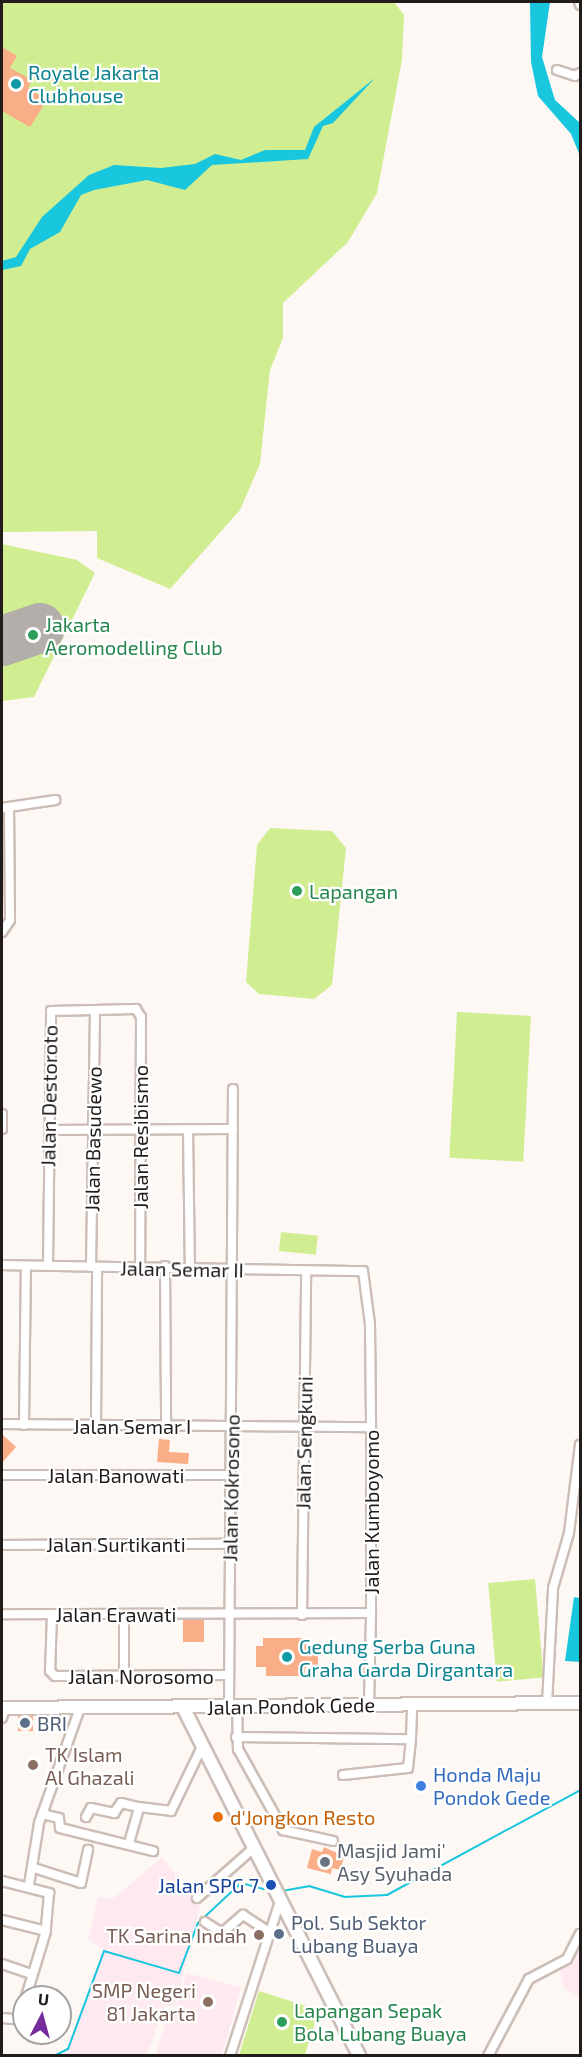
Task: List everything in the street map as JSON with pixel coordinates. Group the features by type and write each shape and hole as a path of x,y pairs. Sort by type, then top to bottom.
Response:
{"main road":[{"name":"Jalan Pondok Gede","path":"3,1712 81,1708 188,1710 233,1706 580,1703"},
{"path":"188,1710 202,1747 358,2055"}],"street":[{"path":"557,70 575,76 580,73"},
{"path":"2,932 10,920 5,808 55,800"},
{"name":"Jalan Destoroto","path":"48,1266 51,1011 136,1009"},
{"name":"Jalan Resibismo","path":"136,1009 141,1017 140,1268"},
{"name":"Jalan Basudewo","path":"95,1010 93,1130 96,1425"},
{"name":"Jalan Kokrosono","path":"233,1089 234,1269 229,1675 236,1737"},
{"path":"2,1114 2,1129"},
{"path":"49,1130 233,1128"},
{"path":"188,1130 190,1266"},
{"name":"Jalan Semar II","path":"2,1265 140,1268 190,1266 363,1271"},
{"path":"24,1425 26,1266"},
{"path":"165,1266 166,1426"},
{"name":"Jalan Sengkuni","path":"302,1615 306,1271"},
{"name":"Jalan Kumboyomo","path":"231,1614 371,1613 370,1324 363,1271"},
{"name":"Jalan Semar I","path":"2,1424 371,1427"},
{"path":"547,1704 553,1588 569,1533 580,1445"},
{"name":"Jalan Banowati","path":"2,1475 231,1475"},
{"name":"Jalan Surtikanti","path":"2,1545 231,1544"},
{"path":"369,1704 371,1613"},
{"name":"Jalan Erawati","path":"2,1614 231,1614"},
{"path":"124,1614 124,1677"},
{"name":"Jalan Norosomo","path":"52,1615 52,1675 124,1677 229,1675"},
{"path":"343,1775 408,1768 412,1704"},
{"path":"29,1885 34,1868 42,1814 81,1708"},
{"path":"333,1841 283,1830 238,1749 236,1737 411,1739"},
{"path":"86,1817 91,1808 114,1813 121,1803 170,1812 202,1747"},
{"path":"129,1843 139,1807"},
{"path":"42,1814 59,1818 60,1828 129,1843 153,1851"},
{"path":"197,1898 254,1848"},
{"path":"34,1868 81,1883 88,1850"},
{"path":"2,1881 29,1885 49,1893 46,1931 29,1985"},
{"path":"230,2055 277,1893"},
{"path":"205,1922 222,1933 243,1915 268,1930"},
{"path":"2,1920 46,1931"},
{"path":"488,2055 529,1979 567,1959 580,1934"},
{"path":"2,1964 32,1974"}],"shaded area":[{"path":"162,1857 200,1907 175,2005 164,2007 147,2055 64,2056 68,2045 72,2045 72,2034 103,1950 88,1939 98,1897 112,1900"},
{"path":"580,1945 580,1998 563,1987 560,1967 570,1963"},
{"name":"SMP Negeri 81 Jakarta","path":"186,1973 241,1987 222,2055 156,2054 167,2016 174,2017"}],"green space":[{"path":"2,2 394,2 404,15 402,60 377,193 348,242 283,303 283,338 270,370 260,464 240,510 170,589 97,558 97,531 2,532"},
{"name":"Jakarta Aeromodelling Club","path":"2,544 77,560 95,573 34,697 2,701"},
{"name":"Lapangan","path":"270,828 332,831 346,848 332,985 314,999 259,994 246,982 257,845"},
{"path":"457,1012 531,1016 523,1162 449,1158"},
{"path":"281,1232 318,1236 316,1255 279,1251"},
{"path":"535,1579 544,1678 497,1682 488,1583"},
{"name":"Lapangan Sepak Bola Lubang Buaya","path":"259,1991 319,2010 305,2055 239,2055"}],"water":[{"path":"530,2 550,2 542,57 555,100 580,123 580,156 571,134 538,96 531,62"},
{"path":"375,78 333,123 323,126 308,159 212,165 185,190 147,180 94,190 81,195 60,232 30,249 21,266 2,270 2,261 16,257 42,217 89,175 114,165 161,168 195,164 215,154 241,160 265,150 305,150 314,127"},
{"path":"574,1597 580,1598 580,1662 565,1661"}],"building":[{"name":"Royale Jakarta Clubhouse","path":"2,47 17,56 10,68 32,80 28,88 47,100 30,127 2,111"},
{"path":"2,1434 16,1447 2,1463"},
{"path":"159,1439 170,1440 169,1452 189,1453 188,1464 157,1462"},
{"path":"183,1620 204,1620 204,1642 183,1642"},
{"name":"Gedung Serba Guna Graha Garda Dirgantara","path":"263,1638 306,1638 318,1650 318,1664 305,1669 305,1676 266,1676 266,1667 256,1667 256,1646 263,1646"},
{"name":"BRI","path":"18,1716 33,1716 33,1731 18,1731"},
{"name":"Masjid Jami' Asy Syuhada","path":"324,1847 344,1856 341,1870 332,1868 331,1874 307,1868 312,1849 322,1852"}],"waterway":[{"path":"282,1891 309,1886 344,1897 387,1895 580,1790"},
{"path":"54,2056 68,2049 104,1951 179,1973 198,1923 241,1883 270,1891"}],"runway":[{"path":"2,641 40,628"}],"place":[{"name":"Royale Jakarta Clubhouse","path":"16,84"},
{"name":"Jakarta Aeromodelling Club","path":"33,635"},
{"name":"Lapangan","path":"297,891"},
{"name":"Gedung Serba Guna Graha Garda Dirgantara","path":"287,1657"},
{"name":"BRI","path":"25,1723"},
{"name":"TK Islam Al Ghazali","path":"33,1765"},
{"name":"Honda Maju Pondok Gede","path":"421,1786"},
{"name":"d'Jongkon Resto","path":"218,1817"},
{"name":"Masjid Jami' Asy Syuhada","path":"325,1862"},
{"name":"Jalan SPG 7","path":"271,1885"},
{"name":"Pol. Sub Sektor Lubang Buaya","path":"279,1934"},
{"name":"TK Sarina Indah","path":"259,1935"},
{"name":"SMP Negeri 81 Jakarta","path":"208,2002"},
{"name":"Lapangan Sepak Bola Lubang Buaya","path":"282,2022"}]}
